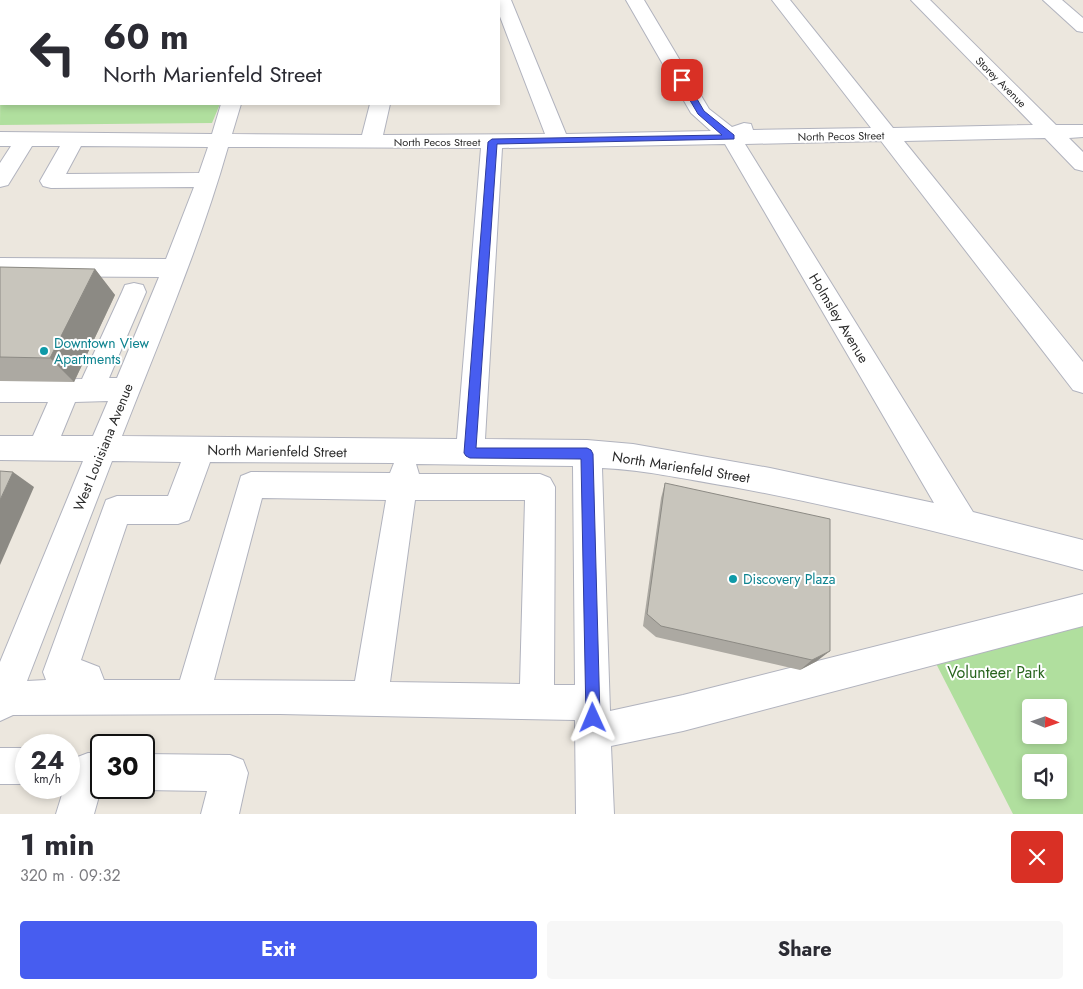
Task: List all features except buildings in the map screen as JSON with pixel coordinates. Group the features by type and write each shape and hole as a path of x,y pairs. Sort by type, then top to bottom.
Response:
{"street":[{"path":"502,0 558,140"},
{"path":"635,0 701,113 731,137 756,121"},
{"path":"781,0 1083,382"},
{"name":"Storey Avenue","path":"920,0 1083,164"},
{"path":"1052,0 1083,27"},
{"name":"West Louisiana Avenue","path":"1,701 170,280 208,180 231,105"},
{"path":"371,141 380,105"},
{"name":"North Pecos Street","path":"0,139 14,149 74,139 492,142 1083,131"},
{"name":"Holmsley Avenue","path":"731,137 963,524"},
{"path":"74,139 51,181 208,180"},
{"path":"470,453 492,142"},
{"path":"0,180 14,149"},
{"path":"0,267 133,280 170,280"},
{"path":"42,449 78,390 133,280"},
{"path":"0,391 126,389"},
{"name":"North Marienfeld Street","path":"0,448 587,454 633,457 770,481 897,507 1083,555"},
{"path":"82,698 87,679 60,672 117,510 178,510 200,450"},
{"path":"370,698 408,452"},
{"path":"587,454 595,814"},
{"path":"192,698 251,485 470,489 540,487 537,701"},
{"path":"1,701 82,698 370,698 537,701 593,718 683,713 1083,610"},
{"path":"0,766 15,766"},
{"path":"75,814 86,770"},
{"path":"155,772 230,773 220,814"}],"green space":[{"path":"0,105 220,105 212,123 0,125"},
{"name":"Volunteer Park","path":"1083,597 1083,814 1013,814 924,640"}],"place":[{"name":"Downtown View Apartments","path":"44,351"},
{"name":"Discovery Plaza","path":"733,579"}],"route":[{"path":"593,718 587,454 550,452 470,453 492,142 731,137 701,113 682,80"}]}
